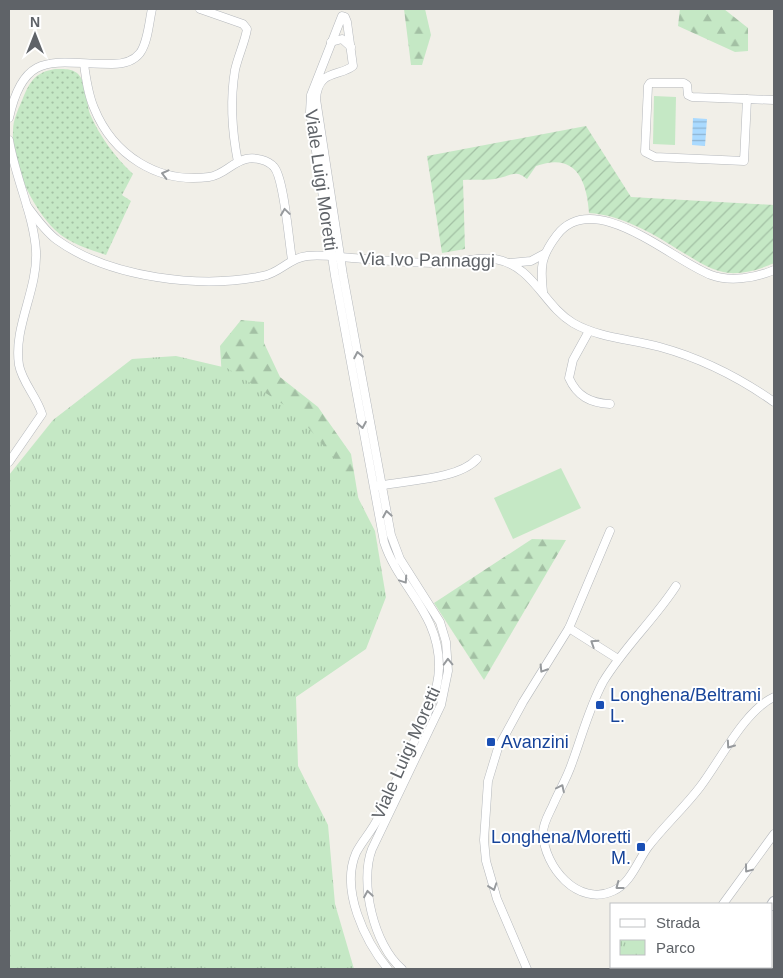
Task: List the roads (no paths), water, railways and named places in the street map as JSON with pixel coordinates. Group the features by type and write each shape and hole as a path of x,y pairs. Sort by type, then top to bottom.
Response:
{"street":[{"path":"9,118 20,85 34,69 53,62 120,64 136,57 143,45 152,9"},
{"path":"200,9 243,24 247,29 236,68 233,89 233,135 238,162"},
{"name":"Viale Luigi Moretti","path":"388,969 376,952 354,902 352,873 356,853 378,819 423,722 436,690 439,668 437,644 430,621 386,548 377,486 316,99 322,82 337,71 353,66 347,22 343,16 339,18 311,95 310,112 331,256 377,486 394,546 440,622 446,642 448,667 441,705 368,860 367,888 375,922 387,952 402,969"},
{"path":"331,42 342,39 351,47"},
{"path":"27,206 52,235 70,248 112,265 152,276 196,280 246,279 272,274 292,260 281,185 276,168 267,162 254,158 238,162 222,173 196,178 164,175 140,164 128,156 113,140 95,111 84,64"},
{"path":"322,64 337,71"},
{"path":"746,99 744,161 655,157 649,156 645,152 648,86 650,83 684,84 687,85 688,95 692,97 774,100"},
{"path":"9,140 19,186 27,206 36,260 21,331 19,365 42,414 9,462"},
{"path":"508,263 532,261 544,254 564,227 580,221 593,220 630,230 712,276 744,278 774,270"},
{"path":"544,254 541,272 543,292 565,317 589,330 651,345 691,358 728,374 774,402"},
{"name":"Via Ivo Pannaggi","path":"292,260 310,256 438,263 488,259 508,263 530,276 543,292"},
{"path":"589,330 573,360 569,378 577,392 585,398 592,402 610,404"},
{"path":"377,486 456,472 470,467 477,459"},
{"path":"527,969 497,899 486,861 484,840 487,787 492,763 500,742 569,628 610,531"},
{"path":"676,586 654,617 618,659 597,694 568,774 544,829 546,849 559,874 568,884 585,893 607,893 625,883 648,847 701,786 749,718 774,697"},
{"path":"569,628 618,659"},
{"path":"724,903 774,834"},
{"path":"356,853 357,886 361,907 365,917 375,922"}],"water":[{"path":"693,118 707,119 705,146 692,145"}],"place":[{"name":"Longhena/Beltrami L.","path":"600,705"},
{"name":"Avanzini","path":"491,742"},
{"name":"Longhena/Moretti M.","path":"641,847"}]}
